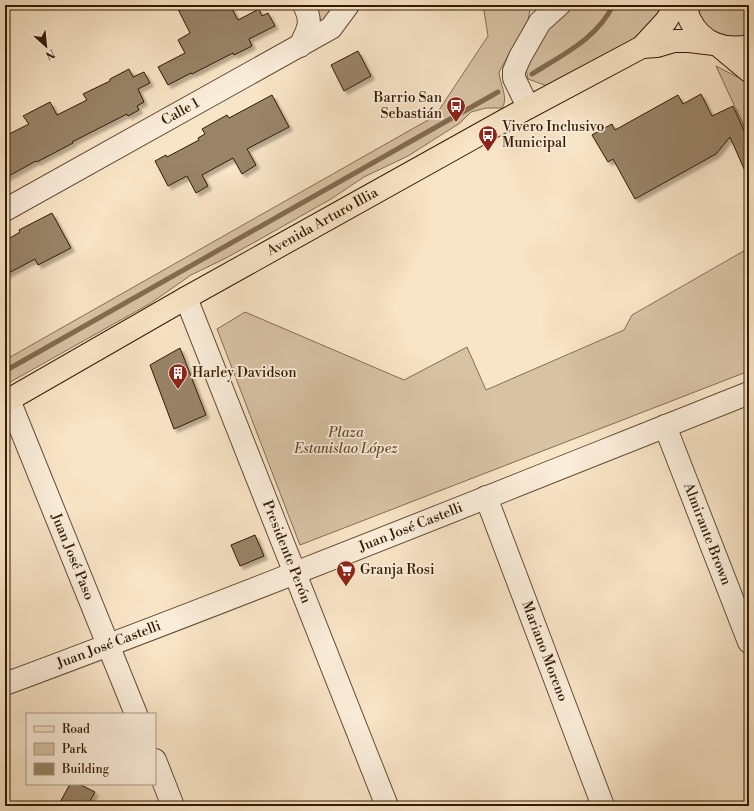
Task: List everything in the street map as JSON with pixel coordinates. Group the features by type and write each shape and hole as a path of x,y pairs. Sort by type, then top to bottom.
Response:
{"main road":[{"name":"Avenida Arturo Illia","path":"7,401 186,298 528,107 642,47 666,21 676,5"},
{"path":"686,5 690,20 700,34 749,71"},
{"name":"Avenida Arturo Illia","path":"642,47 657,46 681,41 737,48 749,46"}],"street":[{"path":"300,46 308,27 309,15 304,5"},
{"name":"Calle 1","path":"5,210 331,28 348,5"},
{"path":"528,107 514,78 514,71 542,14 559,5"},
{"name":"Presidente Perón","path":"186,298 387,806"},
{"name":"Juan José Castelli","path":"5,684 108,646 295,573 749,393"},
{"name":"Juan José Paso","path":"7,401 136,713"},
{"name":"Almirante Brown","path":"665,426 749,642"},
{"name":"Mariano Moreno","path":"486,497 603,806"},
{"path":"156,763 173,806"}],"green space":[{"path":"316,5 342,5 339,10 321,21"},
{"path":"483,5 531,5 528,20 499,72 505,100 502,108 486,108 471,112 460,123 408,156 364,177 331,199 226,258 191,275 151,303 5,385 5,360 435,116 488,36"},
{"path":"572,5 668,5 642,38 550,87 528,79 525,65 553,22"},
{"path":"696,5 749,5 749,39 716,36 700,18"},
{"path":"716,66 749,83 749,138 747,133"},
{"name":"Plaza Estanislao López","path":"749,248 749,371 300,545 217,329 245,312 404,380 467,347 486,390 624,330 632,315"}],"building":[{"path":"176,5 230,5 238,20 259,9 262,16 268,13 275,26 249,39 252,46 234,55 233,53 168,85 158,67 185,53 178,40 190,33"},
{"path":"358,51 371,76 344,91 331,65"},
{"path":"129,69 133,77 144,72 150,83 138,89 144,102 137,106 139,110 128,116 127,114 5,178 5,136 29,124 23,116 50,102 57,115 87,100 83,94 110,81 110,79"},
{"path":"701,94 712,116 733,106 749,142 749,180 730,137 716,154 635,199 613,159 608,162 592,135 612,124 615,130 678,95 683,104"},
{"path":"272,95 289,127 247,149 256,165 242,174 233,158 202,175 208,186 196,193 187,176 168,186 155,161 166,155 167,157 199,140 198,138 205,134 202,129 227,115 229,118"},
{"path":"52,213 71,248 38,265 35,259 5,275 5,241 20,232 19,230"},
{"name":"Harley Davidson","path":"180,348 206,415 174,429 150,365"},
{"path":"255,535 264,556 240,566 231,545"},
{"path":"69,785 81,785 95,792 87,806 58,806"}],"waterway":[{"path":"532,74 567,53 589,36 606,17 613,5"},
{"path":"5,371 498,92"}],"place":[{"name":"Barrio San Sebastián","path":"456,123"},
{"name":"Vivero Inclusivo Municipal","path":"488,152"},
{"name":"Harley Davidson","path":"178,390"},
{"name":"Granja Rosi","path":"346,587"}]}
